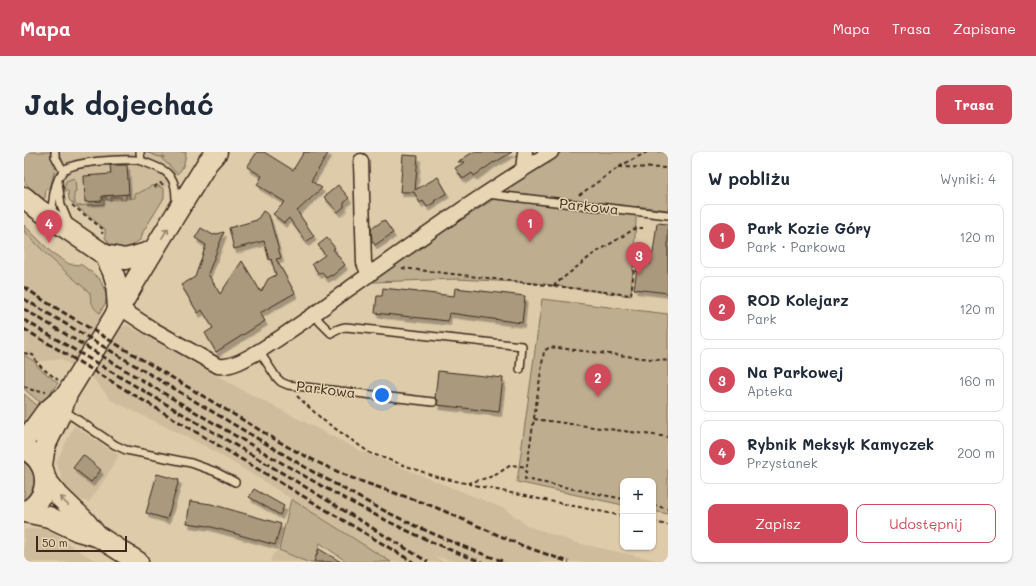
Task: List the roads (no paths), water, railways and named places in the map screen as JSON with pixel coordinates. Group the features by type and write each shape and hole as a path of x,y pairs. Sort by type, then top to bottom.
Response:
{"main road":[{"path":"24,439 30,434 46,412 63,395 112,319 211,155"},
{"path":"24,197 72,232 104,246 125,259 153,251"},
{"path":"104,246 116,282 118,308"},
{"path":"25,512 34,506 42,497 44,491 44,452 46,444 58,419 63,395"},
{"path":"24,449 36,457 62,500 84,520 98,538"},
{"path":"25,512 49,518 98,538 138,562"}],"street":[{"path":"523,169 525,152"},
{"path":"118,308 218,366 233,365 259,351 485,194 551,152"},
{"path":"360,161 364,263 369,275"}],"lane":[{"path":"55,152 63,171"},
{"path":"140,152 141,161"},
{"path":"52,218 53,195 63,171 71,166 82,163 136,160 166,172 174,182 176,187 176,214"},
{"path":"58,180 61,205 72,232"},
{"name":"Parkowa","path":"485,194 668,215"},
{"path":"314,314 331,334 335,330 346,327 522,346 520,369"},
{"name":"Parkowa","path":"259,351 281,382 288,385 433,402"},
{"path":"63,395 115,445 126,450 191,463 216,472 235,482"}],"railway":[{"path":"24,287 46,302 288,447 319,463 349,477 435,507 523,546 569,562"},
{"path":"24,299 315,473 394,516 457,544 505,562"},
{"path":"24,309 195,412 336,494 422,538 482,562"},
{"path":"24,320 289,477 428,562"},
{"path":"24,329 413,562"}],"place":[{"name":"Park Kozie Góry","path":"530,242"},
{"name":"Rybnik Meksyk Kamyczek","path":"49,243"},
{"name":"Na Parkowej","path":"639,275"},
{"name":"ROD Kolejarz","path":"598,397"}]}
